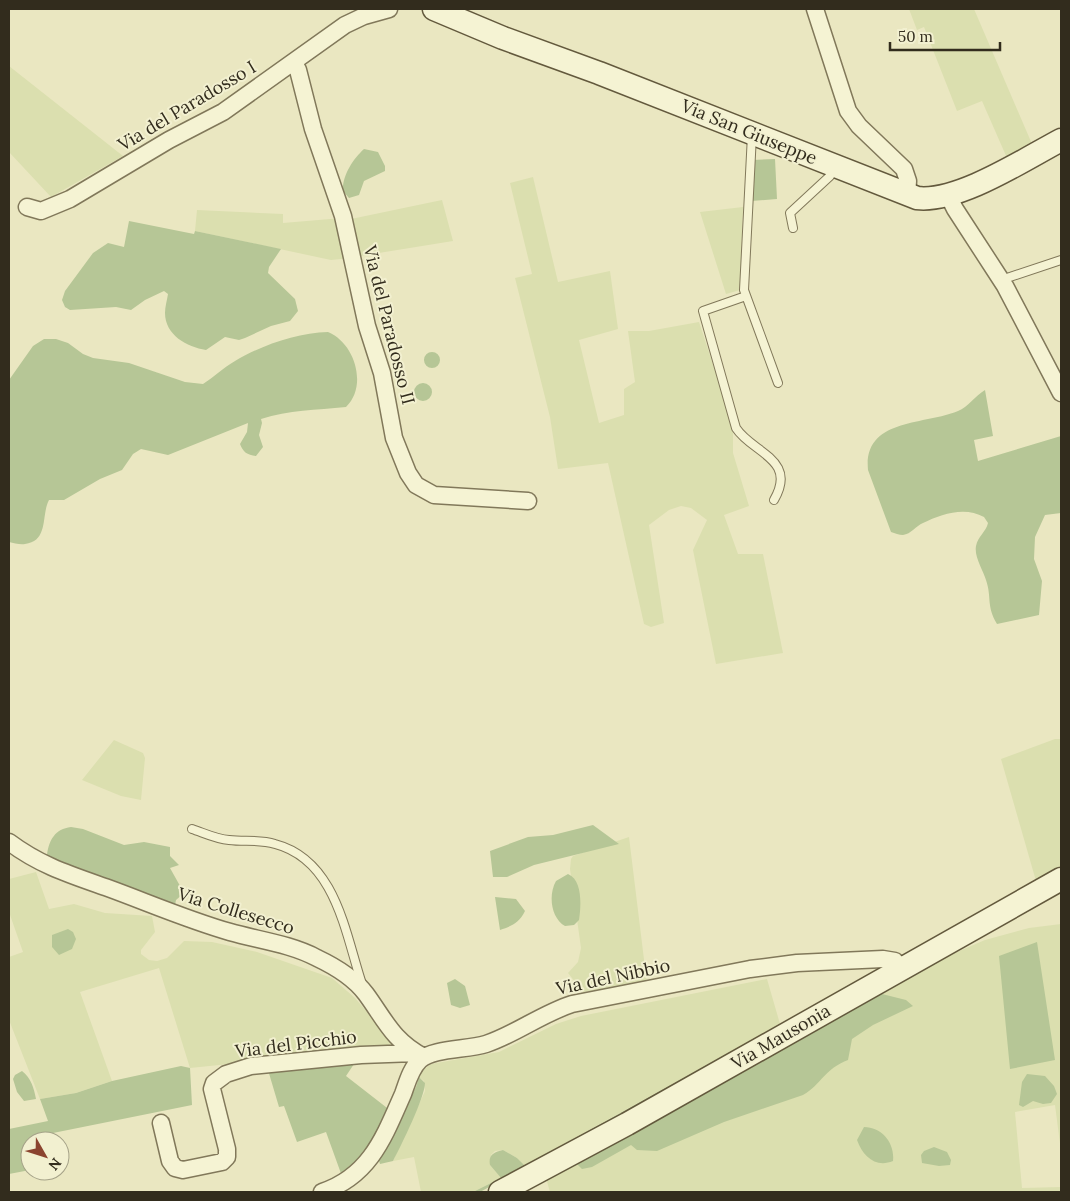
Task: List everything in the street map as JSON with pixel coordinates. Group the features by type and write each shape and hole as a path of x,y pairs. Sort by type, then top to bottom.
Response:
{"main road":[{"name":"Via San Giuseppe","path":"434,9 503,38 908,195 928,198 948,195 1003,170 1061,140"},
{"name":"Via Mausonia","path":"500,1192 627,1124 901,968 1061,880"}],"street":[{"name":"Via del Paradosso I","path":"27,207 47,210 70,199 169,140 223,112 345,25 364,16 389,9"},
{"path":"815,9 848,111 859,126 904,169 908,181 908,195"},
{"name":"Via del Paradosso II","path":"294,62 298,70 313,129 343,216 367,326 382,373 394,438 408,473 416,485 434,495 528,501"},
{"path":"948,195 1001,280 1061,393"},
{"name":"Via Collesecco","path":"9,842 28,856 56,871 195,922 306,953 346,975 366,994 390,1030 420,1055"},
{"name":"Via del Nibbio","path":"420,1055 486,1044 552,1010 572,1004 750,969 797,963 883,959 895,961 901,968"},
{"name":"Via del Picchio","path":"161,1123 170,1161 175,1168 183,1170 222,1162 227,1157 227,1149 212,1089 214,1083 226,1074 260,1065 361,1055 420,1055"},
{"path":"322,1192 345,1183 368,1163 391,1120 420,1055"}],"lane":[{"path":"752,133 744,290 778,383"},
{"path":"793,228 790,213 830,176 834,166"},
{"path":"1001,280 1061,260"},
{"path":"746,296 703,311 736,428 743,439 767,452 776,467 781,481 780,490 774,500"},
{"path":"192,829 230,840 255,840 277,844 307,861 321,877 332,895 366,994"}],"green space":[{"path":"909,9 974,9 1032,144 1007,158 982,101 957,111 924,27 917,30"},
{"path":"9,66 123,156 51,197 9,152"},
{"path":"364,149 378,152 385,166 385,171 364,181 359,195 349,198 343,191 344,180 352,163"},
{"path":"775,159 777,199 751,201 752,160"},
{"path":"533,177 558,282 610,271 618,329 579,340 599,423 624,415 624,389 635,382 628,331 649,331 699,322 733,425 733,453 749,506 724,515 738,554 763,554 783,653 716,664 693,550 707,520 691,508 681,506 669,510 649,525 664,623 651,627 644,624 608,463 558,469 550,417 515,278 532,274 510,183"},
{"path":"442,200 453,241 354,257 351,219"},
{"path":"743,207 740,290 726,294 700,212"},
{"path":"197,210 283,214 283,223 342,218 351,258 331,260 195,231"},
{"path":"129,221 194,234 195,231 281,249 269,267 268,273 295,299 298,311 290,321 271,326 239,340 225,337 206,350 185,343 173,334 166,321 165,311 168,294 164,291 145,300 131,310 116,307 70,310 65,307 62,300 65,291 93,253 108,243 124,247"},
{"path":"328,332 345,345 355,366 356,388 353,398 346,407 292,412 261,419 259,435 263,447 256,456 246,453 240,444 247,432 248,423 168,455 141,449 133,454 122,470 100,479 64,500 49,500 41,533 33,542 17,544 9,542 9,380 33,346 44,339 56,339 68,343 83,354 93,358 129,363 185,382 203,384 245,355 257,350 292,337"},
{"path":"432,352 438,354 440,360 438,366 432,368 426,366 424,360 426,354"},
{"path":"419,383 427,383 432,388 430,399 419,401 414,396 414,388"},
{"path":"985,390 993,436 974,440 978,461 1061,436 1061,513 1045,515 1035,537 1034,559 1042,581 1039,615 997,624 991,612 985,576 977,559 976,546 988,523 984,517 969,512 953,512 920,524 906,534 901,535 891,532 868,470 869,453 875,441 886,432 899,426 958,411"},
{"path":"1055,739 1061,739 1061,868 1036,881 1001,759"},
{"path":"114,740 143,753 145,758 141,800 121,796 82,780"},
{"path":"593,825 619,844 534,865 507,877 493,877 490,851 528,837 553,835"},
{"path":"71,827 83,829 124,845 144,842 170,847 170,856 179,865 170,868 184,893 176,900 175,905 86,873 47,855 49,845 54,836 61,830"},
{"path":"629,837 647,984 583,992 568,973 578,962 581,948 570,869 571,859 573,856"},
{"path":"36,872 49,909 74,904 105,913 152,916 155,932 141,950 141,954 149,960 157,961 167,958 184,941 212,942 257,952 332,978 355,998 397,1047 190,1068 159,968 80,992 112,1081 76,1093 40,1099 9,1020 9,957 23,952 9,912 9,879"},
{"path":"568,874 573,877 579,888 580,908 579,920 574,925 565,926 554,912 552,893 556,881"},
{"path":"495,897 516,899 525,911 515,924 500,930"},
{"path":"1061,924 1061,1151 1055,1105 1015,1112 1022,1188 1061,1187 1061,1192 550,1192 546,1178 936,961 985,940 1029,928"},
{"path":"68,929 73,932 76,939 72,949 59,955 52,947 52,935"},
{"path":"1037,942 1055,1060 1010,1069 999,956"},
{"path":"455,979 465,986 470,1005 460,1008 451,1005 447,983"},
{"path":"767,979 780,1024 524,1166 517,1158 503,1150 495,1151 491,1155 490,1165 501,1178 473,1192 421,1192 414,1157 393,1161 425,1091 424,1081 419,1077 422,1071 431,1064 499,1052 556,1024 581,1016"},
{"path":"878,993 906,1000 913,1006 873,1025 852,1039 848,1060 828,1072 815,1086 803,1095 724,1122 657,1151 637,1150 631,1145 592,1167 582,1169 575,1162"},
{"path":"780,1024 781,1029 480,1192 473,1192 501,1178 490,1165 491,1156 494,1153 503,1150 517,1158 525,1166"},
{"path":"356,1061 346,1076 391,1111 376,1142 343,1179 326,1132 297,1142 284,1106 279,1107 268,1070"},
{"path":"181,1066 190,1068 192,1105 63,1131 20,1131 20,1172 9,1174 9,1129 48,1121 40,1099 76,1093 112,1081"},
{"path":"22,1071 32,1084 36,1099 24,1101 17,1092 13,1079 15,1075"},
{"path":"1027,1074 1045,1076 1054,1086 1057,1094 1051,1103 1043,1104 1033,1101 1023,1107 1019,1105 1022,1082"},
{"path":"419,1077 425,1083 424,1090 412,1122 393,1161 380,1164 378,1158 416,1087"},
{"path":"864,1127 876,1130 886,1137 892,1148 893,1161 881,1163 871,1160 867,1156 857,1140"},
{"path":"934,1147 947,1152 951,1160 950,1165 939,1166 922,1163 921,1155 924,1151"}]}
